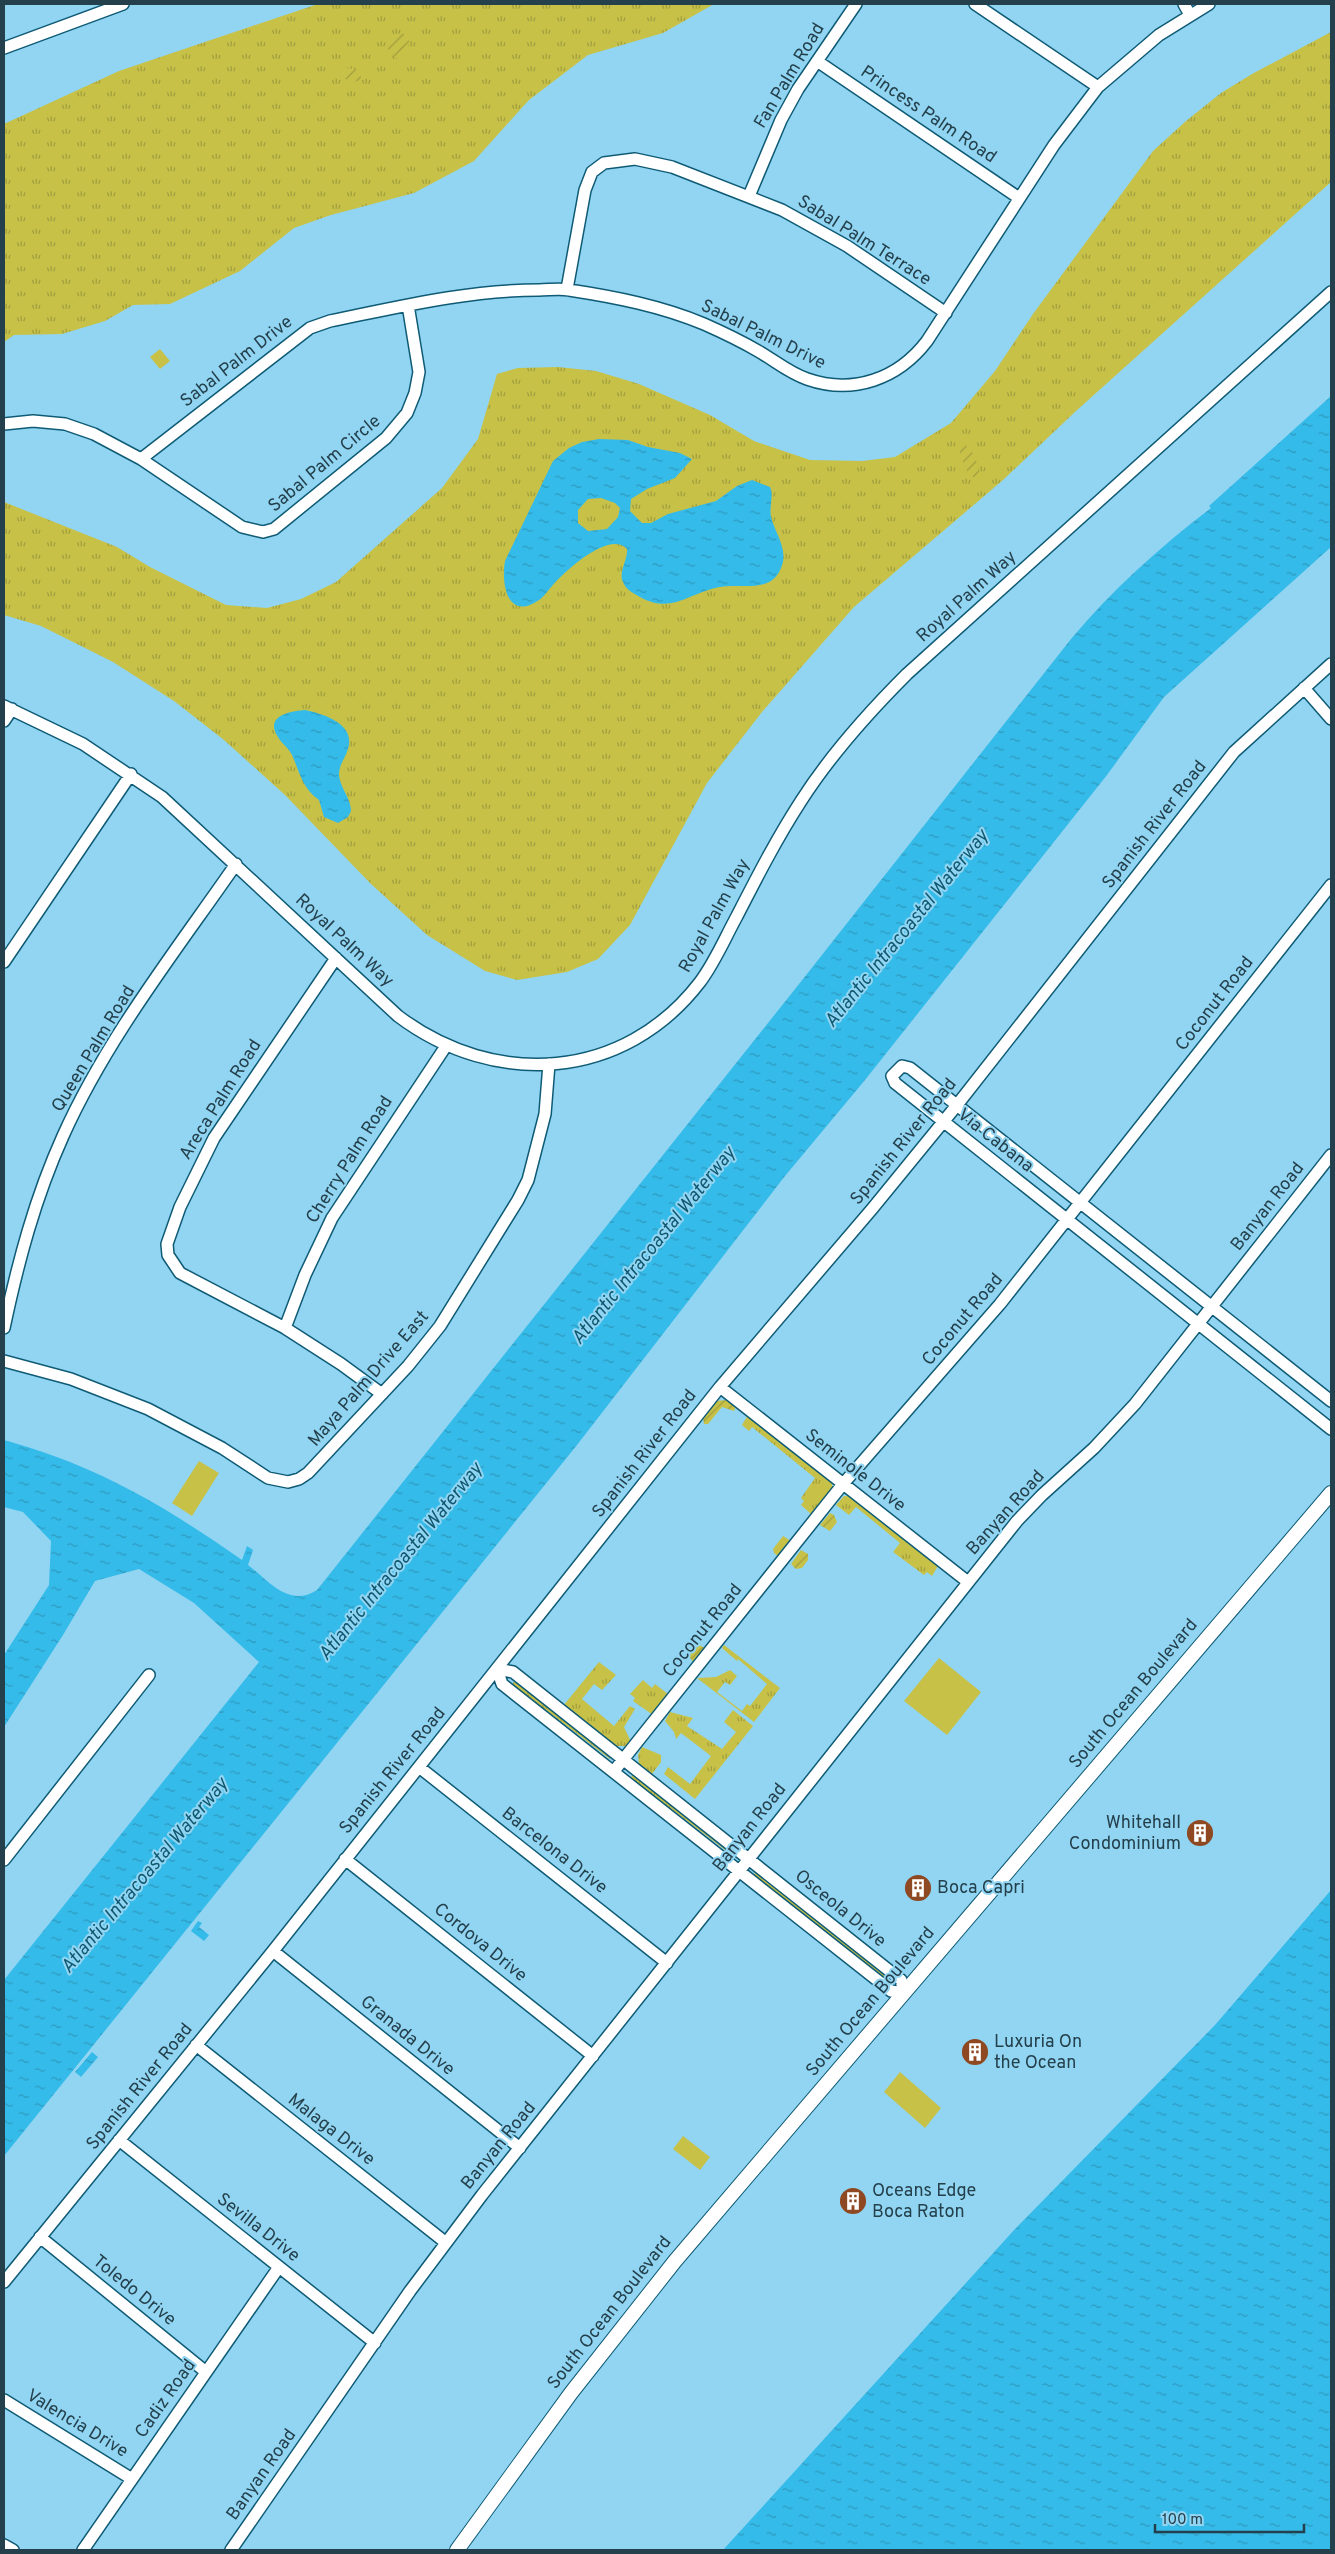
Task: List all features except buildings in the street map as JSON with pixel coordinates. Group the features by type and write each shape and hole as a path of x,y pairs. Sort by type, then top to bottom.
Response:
{"main road":[{"name":"South Ocean Boulevard","path":"457,2550 571,2393 626,2322 1331,1493"}],"street":[{"path":"4,48 123,4"},
{"name":"Fan Palm Road","path":"748,196 781,120 817,61 856,4"},
{"path":"975,4 1098,87"},
{"path":"1184,4 1190,15"},
{"name":"Sabal Palm Drive","path":"141,459 300,333 330,321 408,305 482,293 567,289 646,305 681,316 737,339 797,375 834,386 865,384 883,378 900,368 921,349 1054,145 1098,87 1140,50 1209,4"},
{"name":"Princess Palm Road","path":"817,61 1019,198"},
{"name":"Sabal Palm Terrace","path":"567,289 585,190 592,172 604,163 635,159 672,166 790,214 847,246 946,313"},
{"name":"Royal Palm Way","path":"8,707 83,744 131,774 191,822 398,1016 416,1029 446,1046 486,1060 508,1064 548,1064 584,1059 615,1048 653,1027 681,1003 712,963 773,848 802,799 826,766 878,703 1331,292"},
{"name":"Sabal Palm Circle","path":"141,459 242,527 263,532 274,529 386,438 407,413 415,393 419,372 408,305"},
{"path":"4,424 33,421 65,424 94,434 141,459"},
{"name":"Spanish River Road","path":"4,2282 273,1951 720,1387 872,1209 957,1105 1234,752 1331,664"},
{"path":"1304,688 1331,719"},
{"path":"4,721 8,707"},
{"path":"4,962 131,774"},
{"name":"Queen Palm Road","path":"4,1328 32,1214 77,1108 118,1035 236,864"},
{"name":"Coconut Road","path":"614,1771 843,1484 1000,1304 1331,885"},
{"name":"Areca Palm Road","path":"336,958 214,1138 180,1206 167,1244 168,1255 180,1273 285,1328 341,1364 382,1394"},
{"name":"Cherry Palm Road","path":"285,1328 305,1275 332,1218 446,1046"},
{"name":"Maya Palm Drive East","path":"4,1360 71,1379 148,1409 222,1448 268,1478 285,1482 299,1479 308,1473 382,1394 440,1326 469,1282 524,1186 534,1160 545,1114 548,1064"},
{"name":"Via Cabana","path":"1331,1401 910,1068 902,1066 894,1072 892,1079 895,1083 1331,1429"},
{"name":"Banyan Road","path":"231,2550 445,2242 968,1582 1029,1508 1111,1431 1331,1155"},
{"name":"Seminole Drive","path":"720,1387 968,1582"},
{"name":"Osceola Drive","path":"497,1669 513,1672 623,1760 901,1980 904,1993 891,1991 502,1684 497,1669"},
{"path":"4,1860 149,1675"},
{"name":"Barcelona Drive","path":"420,1767 667,1963"},
{"name":"Cordova Drive","path":"345,1859 593,2056"},
{"name":"Granada Drive","path":"273,1951 520,2148"},
{"name":"Malaga Drive","path":"196,2045 445,2242"},
{"name":"Sevilla Drive","path":"119,2140 375,2343"},
{"name":"Toledo Drive","path":"40,2237 206,2372"},
{"name":"Cadiz Road","path":"83,2550 279,2267"},
{"name":"Valencia Drive","path":"4,2400 132,2479"},
{"path":"4,2545 13,2550"}],"green space":[{"path":"318,4 714,4 663,33 588,55 529,100 474,161 414,193 331,215 294,228 240,271 170,304 133,305 105,321 62,334 14,335 4,342 4,124 119,71"},
{"path":"1331,32 1331,182 1076,411 1003,480 854,607 762,712 707,783 630,925 598,959 567,972 517,980 485,971 427,935 371,884 285,795 224,740 174,701 113,662 41,626 4,615 4,502 117,547 150,567 226,605 267,608 301,599 336,582 442,488 478,439 497,374 518,368 558,367 596,371 639,384 710,415 754,441 810,460 862,461 895,457 951,423 995,371 1033,314 1153,151 1221,93 1252,74"},
{"path":"402,33 409,37 408,47 407,54 399,60 390,54 387,45 394,35"},
{"path":"346,68 360,70 361,80 353,82 341,77"},
{"path":"160,349 170,361 160,369 150,357"},
{"path":"959,442 963,442 975,456 981,479 971,476 965,467 957,447"},
{"path":"727,1400 736,1406 734,1411 722,1407 708,1424 704,1424 703,1417 716,1401"},
{"path":"748,1415 831,1482 833,1487 815,1514 811,1514 801,1505 804,1501 801,1498 815,1478 752,1427 749,1431 742,1425"},
{"path":"199,1461 219,1473 192,1516 172,1503"},
{"path":"844,1496 848,1496 938,1566 932,1576 927,1572 924,1575 893,1552 900,1543 856,1507 849,1515 836,1505"},
{"path":"830,1513 834,1515 837,1522 830,1531 820,1525"},
{"path":"783,1536 791,1541 779,1557 774,1553 773,1549"},
{"path":"801,1550 808,1554 808,1560 802,1568 796,1569 791,1564"},
{"path":"697,1644 707,1649 694,1663 687,1654 690,1648"},
{"path":"724,1645 780,1688 754,1722 697,1678 716,1677 730,1670 737,1676 730,1685 725,1682 717,1692 742,1711 747,1704 750,1706 767,1684 722,1648"},
{"path":"939,1658 981,1692 947,1735 904,1701"},
{"path":"599,1662 616,1675 602,1690 594,1684 582,1699 614,1726 630,1706 635,1709 624,1727 631,1742 626,1746 615,1746 563,1706"},
{"path":"643,1680 652,1688 655,1684 668,1694 653,1715 633,1701 635,1698 630,1694"},
{"path":"515,1681 610,1756 610,1759 512,1684"},
{"path":"733,1710 753,1726 695,1799 664,1774 668,1767 690,1784 711,1756 681,1733 676,1739 674,1732 665,1721 670,1712 693,1718 687,1726 722,1749 736,1732 724,1722"},
{"path":"642,1747 661,1755 661,1762 652,1774 639,1764 638,1755"},
{"path":"632,1775 733,1853 733,1856 631,1778"},
{"path":"756,1871 894,1981 893,1984 754,1875"},
{"path":"900,2072 941,2108 925,2128 884,2092"},
{"path":"683,2136 710,2157 700,2170 673,2149"}],"water":[{"name":"Atlantic Intracoastal Waterway","path":"1331,396 1331,547 1164,697 1107,775 865,1080 785,1176 577,1445 4,2156 4,1980 259,1662 194,1603 139,1569 95,1581 4,1727 4,1655 49,1585 51,1541 23,1512 4,1507 4,1440 70,1462 129,1489 185,1522 242,1560 247,1546 253,1550 248,1565 280,1591 298,1596 307,1595 317,1590 1071,639 1103,603 1137,570 1211,508 1209,506"},
{"path":"599,439 628,440 648,447 680,453 692,459 675,478 647,489 631,499 630,511 642,523 651,523 668,514 716,501 737,486 752,480 770,487 772,494 771,517 781,542 783,555 781,568 776,576 770,581 755,586 720,587 681,601 662,604 651,602 630,591 624,585 622,570 627,549 619,545 610,545 599,548 577,563 558,579 539,600 528,606 520,606 513,603 506,589 504,579 505,561 553,461 569,448 582,442","holes":["601,498 615,503 620,508 618,517 607,529 588,531 578,523 578,510 588,499"]},
{"path":"305,710 321,714 337,722 347,733 349,740 348,749 339,775 351,806 351,811 348,817 338,823 324,817 319,800 305,785 292,755 275,730 274,724 276,719 286,713"},
{"path":"1331,1890 1331,2550 723,2550 1015,2229 1215,2025"},
{"path":"198,1921 202,1923 199,1927 209,1935 204,1941 191,1931"},
{"path":"92,2052 98,2057 81,2077 75,2072"}],"place":[{"name":"Whitehall Condominium","path":"1200,1833"},
{"name":"Boca Capri","path":"918,1888"},
{"name":"Luxuria On the Ocean","path":"975,2052"},
{"name":"Oceans Edge Boca Raton","path":"853,2201"}]}
